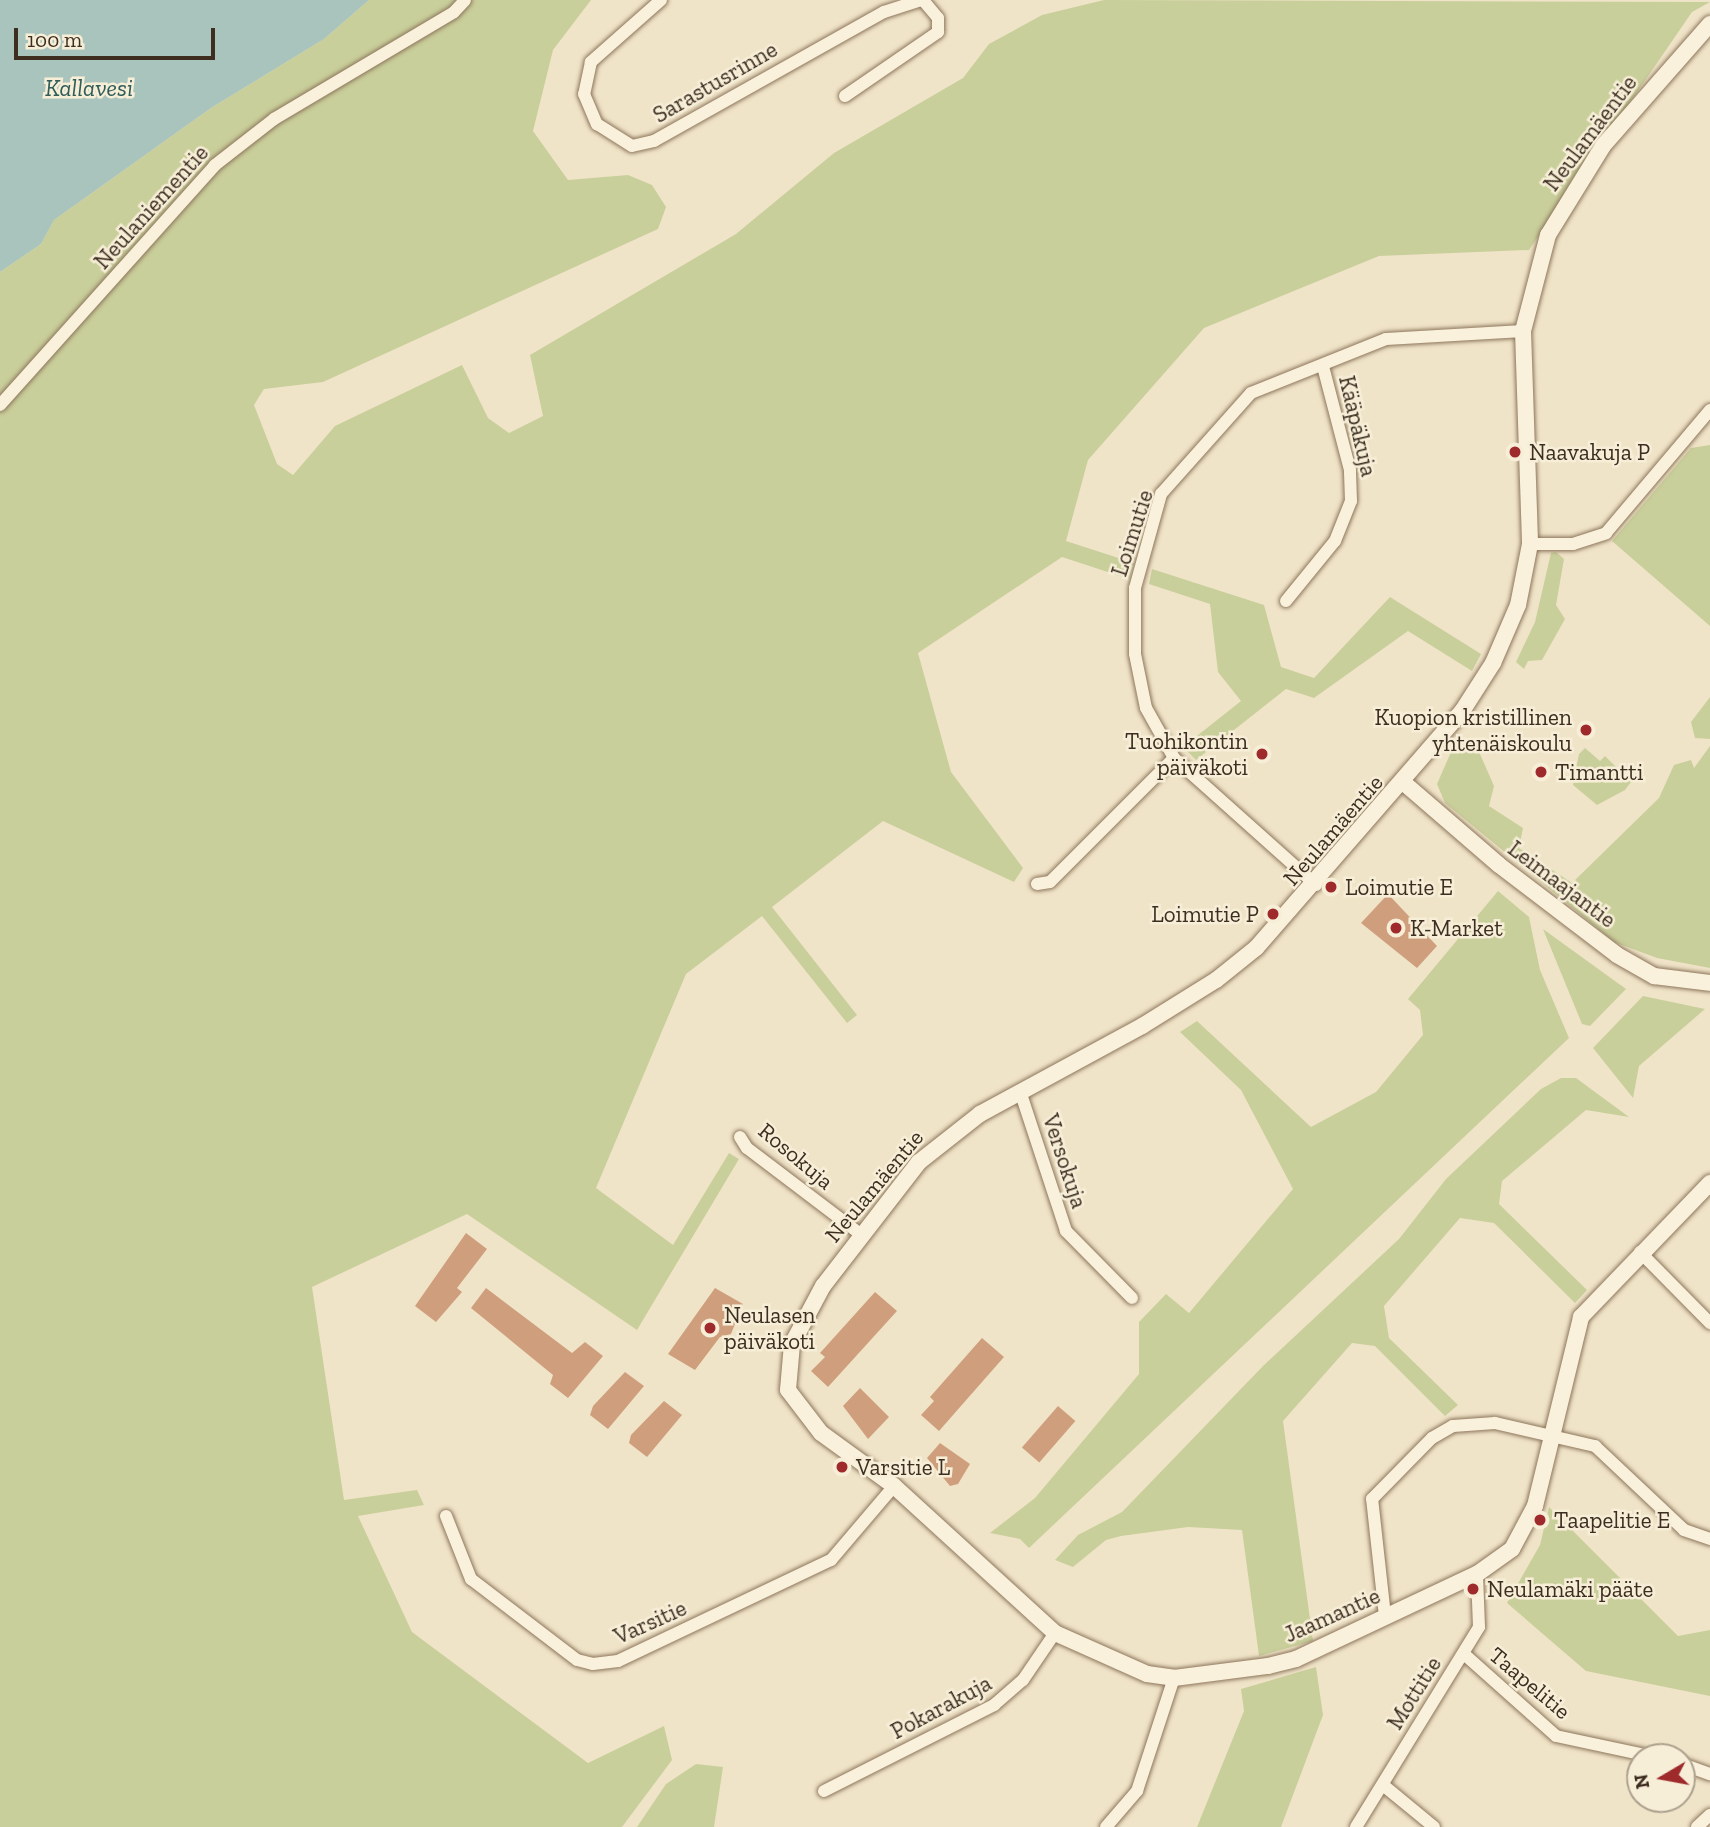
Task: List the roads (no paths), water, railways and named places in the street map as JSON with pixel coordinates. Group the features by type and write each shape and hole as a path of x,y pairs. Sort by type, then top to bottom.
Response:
{"street":[{"name":"Neulaniementie","path":"0,405 215,165 274,118 454,12 465,0"},
{"name":"Sarastusrinne","path":"661,0 592,62 584,94 597,124 632,146 654,141 884,12 922,0 938,18 938,33 845,96"},
{"name":"Neulamäentie","path":"788,1390 792,1344 859,1233 944,1139 1216,980 1256,948 1316,885 1404,783 1493,663 1518,605 1530,544 1523,331 1548,235 1569,194 1603,146 1710,24"},
{"name":"Loimutie","path":"1316,885 1174,758 1146,708 1135,654 1135,588 1161,494 1251,393 1386,339 1523,331"},
{"name":"Kääpäkuja","path":"1286,601 1335,541 1351,501 1350,470 1323,366"},
{"path":"1530,544 1573,544 1606,533 1710,410"},
{"path":"1043,883 1174,758"},
{"name":"Leimaajantie","path":"1404,783 1499,865 1617,955 1654,975 1710,984"},
{"name":"Versokuja","path":"1021,1094 1066,1231 1132,1298"},
{"name":"Rosokuja","path":"740,1136 747,1148 859,1233"},
{"name":"Jaamantie","path":"788,1390 821,1433 894,1486 1055,1633 1112,1663 1174,1678 1296,1659 1477,1574 1525,1534 1581,1317 1640,1252 1710,1183"},
{"path":"1640,1252 1710,1323"},
{"path":"1385,1616 1371,1520 1378,1489 1432,1438 1453,1426 1495,1423 1595,1446 1684,1530 1710,1539"},
{"name":"Varsitie","path":"446,1516 471,1579 577,1660 593,1664 618,1661 831,1560 894,1486"},
{"name":"Mottitie","path":"1356,1827 1464,1654 1483,1614 1477,1574"},
{"name":"Pokarakuja","path":"824,1791 994,1705 1023,1680 1055,1633"},
{"name":"Taapelitie","path":"1464,1654 1556,1736 1626,1751"},
{"path":"1106,1827 1137,1791 1174,1678"},
{"path":"1384,1785 1434,1827"},
{"path":"1697,1827 1710,1815"}],"water":[{"name":"Kallavesi","path":"0,0 369,0 324,39 211,108 54,220 41,244 0,272"}],"place":[{"name":"Naavakuja P","path":"1515,452"},
{"name":"Kuopion kristillinen yhtenäiskoulu","path":"1586,730"},
{"name":"Tuohikontin päiväkoti","path":"1262,754"},
{"name":"Timantti","path":"1541,772"},
{"name":"Loimutie E","path":"1331,887"},
{"name":"Loimutie P","path":"1273,914"},
{"name":"K-Market","path":"1396,928"},
{"name":"Neulasen päiväkoti","path":"710,1328"},
{"name":"Varsitie L","path":"842,1467"},
{"name":"Taapelitie E","path":"1540,1520"},
{"name":"Neulamäki pääte","path":"1473,1589"}]}
